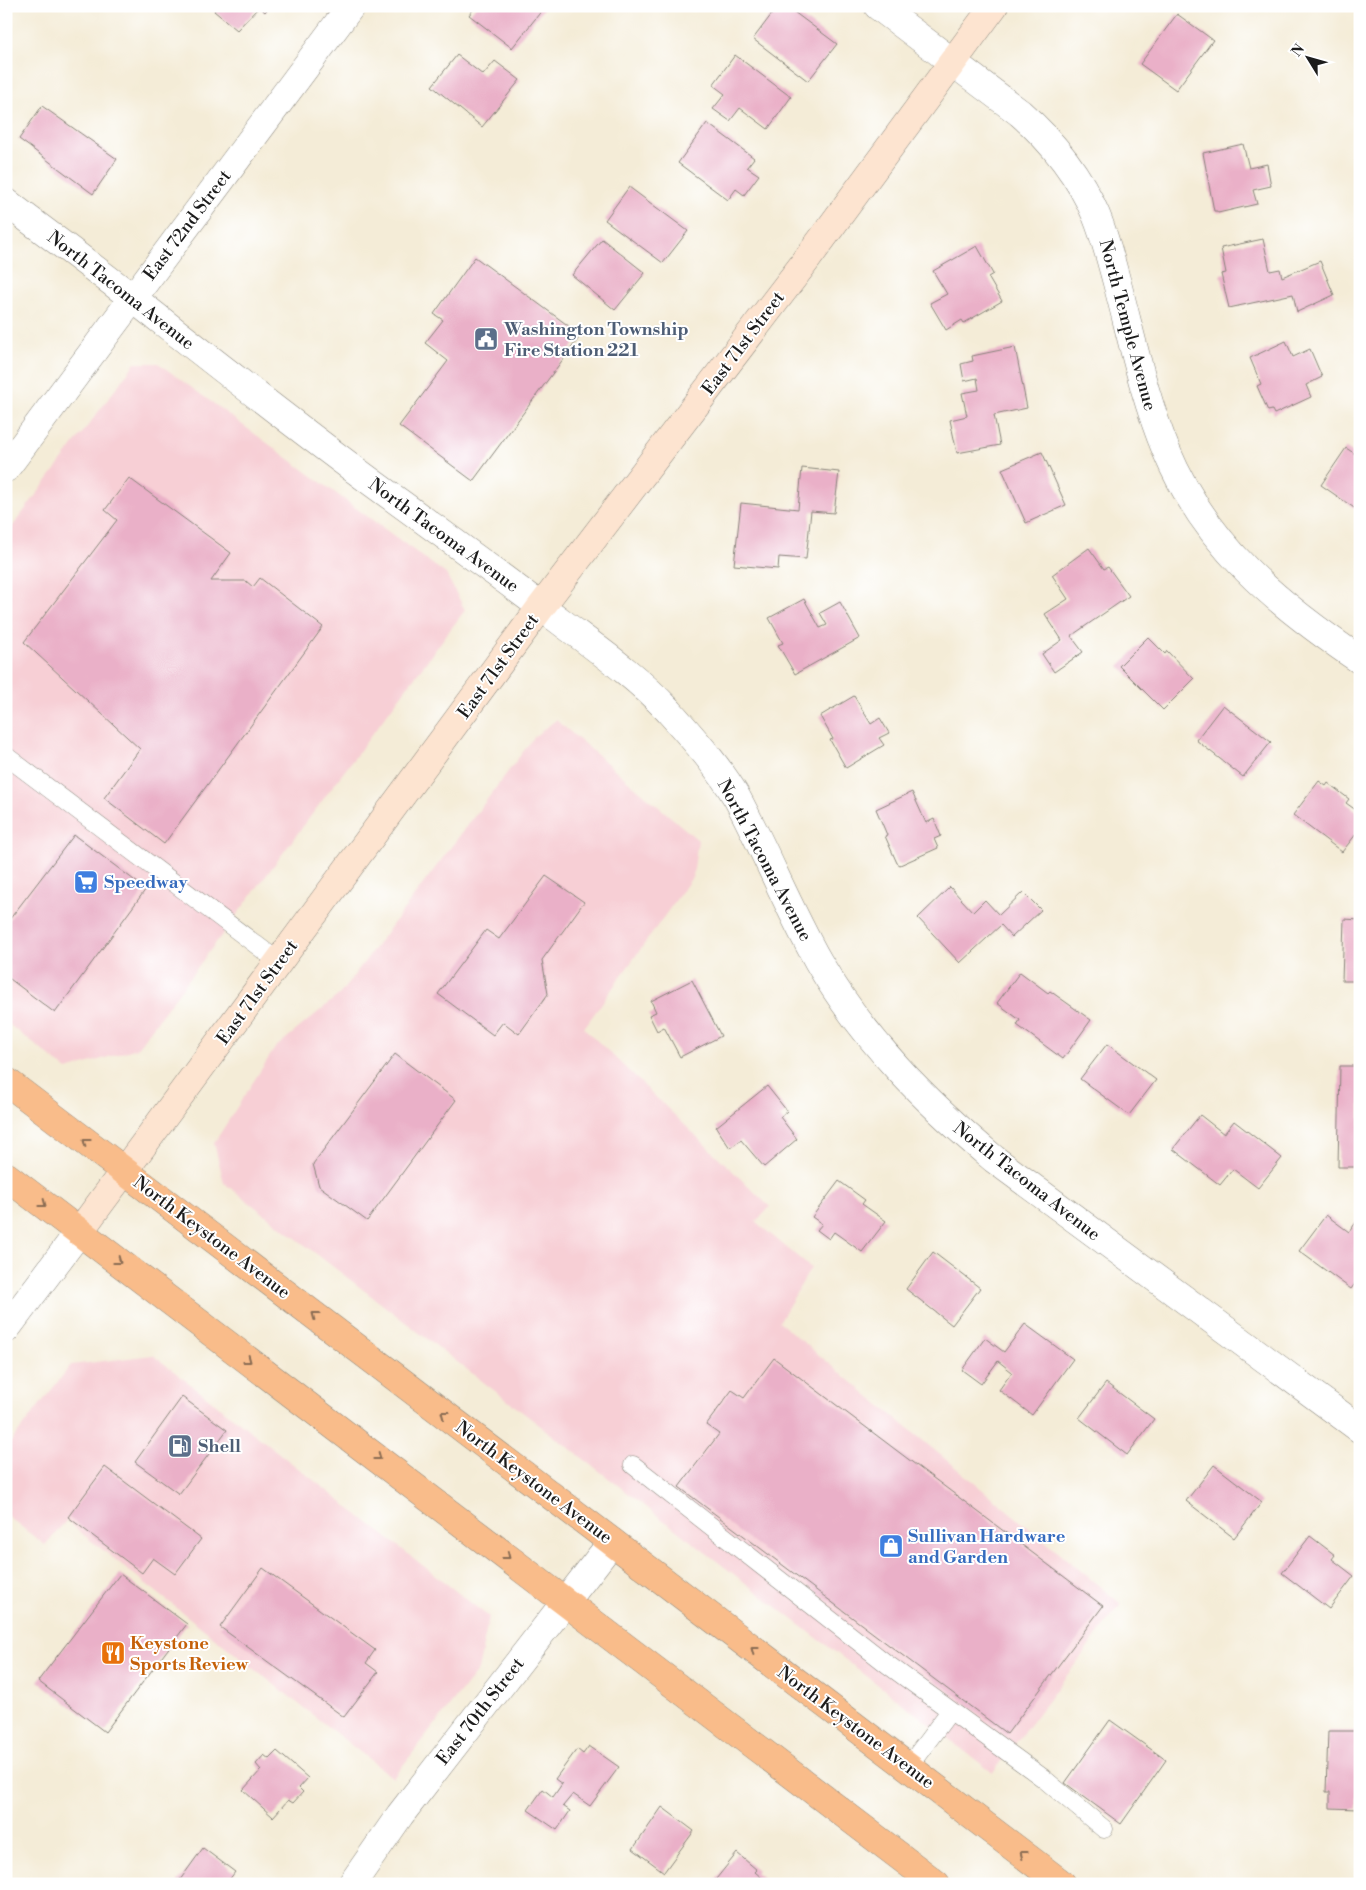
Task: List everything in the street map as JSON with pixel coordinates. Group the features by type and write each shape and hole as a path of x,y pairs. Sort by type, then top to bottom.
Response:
{"main road":[{"name":"East 71st Street","path":"79,1232 541,607 796,274 994,6"},
{"name":"North Keystone Avenue","path":"6,1081 1062,1884"},
{"path":"6,1176 936,1884"}],"street":[{"name":"East 72nd Street","path":"6,468 351,6"},
{"name":"North Temple Avenue","path":"878,6 1006,102 1037,128 1060,154 1082,188 1101,227 1151,411 1172,464 1210,528 1237,561 1274,597 1312,628 1360,660"},
{"name":"North Tacoma Avenue","path":"6,202 300,430 541,607 646,688 707,756 735,796 794,918 826,974 861,1025 912,1085 958,1130 994,1159 1360,1429"},
{"name":"East 71st Street","path":"6,1329 79,1232"},
{"name":"East 70th Street","path":"352,1884 400,1815 612,1542"}],"lane":[{"path":"6,756 279,962"},
{"path":"634,1465 733,1545 950,1711 1043,1778 1104,1829"},
{"path":"908,1767 950,1711"}],"shaded area":[{"path":"135,363 158,363 446,574 465,610 137,1048 67,1070 6,1022 6,535"},
{"path":"556,720 698,840 693,876 584,1028 770,1207 756,1222 811,1268 779,1322 1121,1604 993,1773 224,1183 214,1143 275,1048 340,994 535,736"},
{"path":"153,1355 489,1617 478,1670 393,1778 66,1521 45,1545 6,1515 6,1448 71,1365"}],"building":[{"path":"218,6 270,6 265,12 259,7 237,30 214,11"},
{"path":"476,6 539,6 543,9 512,48 469,15"},
{"path":"778,6 786,6 837,44 808,81 753,39"},
{"path":"1177,14 1213,40 1176,90 1140,64"},
{"path":"457,55 483,75 495,61 520,80 482,127 432,86"},
{"path":"735,55 791,97 768,129 740,108 730,121 713,109 725,94 713,85"},
{"path":"42,106 117,159 93,194 19,139"},
{"path":"707,123 754,158 747,167 759,175 744,195 736,189 728,200 678,163"},
{"path":"1243,144 1249,168 1267,164 1271,186 1253,190 1257,204 1218,213 1214,211 1203,153"},
{"path":"629,187 688,231 663,263 605,220"},
{"path":"602,239 645,273 615,310 572,275"},
{"path":"1263,239 1270,271 1280,269 1282,277 1320,261 1334,295 1297,312 1293,294 1229,308 1221,274 1226,273 1221,248"},
{"path":"977,246 993,274 988,277 1002,301 964,323 962,320 946,330 930,303 947,294 933,271"},
{"path":"475,257 581,335 473,481 399,426 448,361 425,343 443,320 434,314"},
{"path":"1286,341 1293,357 1310,349 1322,377 1306,385 1311,397 1274,414 1272,410 1268,411 1257,386 1261,384 1250,358"},
{"path":"1015,347 1027,408 994,415 1000,445 957,453 950,420 967,416 962,393 979,390 977,378 964,381 961,364 973,361 972,356"},
{"path":"1346,448 1360,457 1360,512 1321,485"},
{"path":"1042,452 1066,505 1026,523 1002,469"},
{"path":"802,468 839,472 834,513 811,511 806,559 779,557 778,569 734,565 741,503 798,509"},
{"path":"129,478 231,553 211,581 246,581 253,587 260,578 323,627 164,844 104,798 140,749 24,642 117,520 105,510"},
{"path":"1089,548 1104,569 1108,567 1129,596 1071,636 1083,652 1054,672 1042,654 1062,640 1045,614 1068,599 1052,575"},
{"path":"804,599 820,628 827,625 820,613 840,602 860,638 795,674 778,645 783,643 769,618"},
{"path":"1148,637 1165,654 1167,651 1194,679 1163,710 1119,666"},
{"path":"854,696 871,724 880,718 889,733 879,738 884,745 846,768 830,740 833,739 820,716"},
{"path":"1223,705 1271,742 1243,777 1196,740"},
{"path":"1319,781 1326,786 1328,783 1349,799 1346,803 1360,813 1360,829 1342,852 1293,815"},
{"path":"912,792 926,823 934,819 941,836 934,839 938,848 900,865 897,863 885,836 887,835 876,809"},
{"path":"74,835 146,889 55,1013 6,976 6,924"},
{"path":"546,876 584,902 542,960 548,994 519,1034 503,1022 493,1035 438,994 486,930 499,939"},
{"path":"950,887 973,912 985,900 999,915 1023,892 1041,910 1012,937 1001,925 960,963 918,918"},
{"path":"1344,919 1360,920 1360,981 1342,981"},
{"path":"1020,972 1048,993 1050,991 1091,1020 1063,1059 1017,1025 1020,1020 997,1003"},
{"path":"692,980 721,1036 680,1057 664,1027 657,1031 649,1015 656,1012 651,1001"},
{"path":"1107,1044 1156,1080 1129,1115 1080,1079"},
{"path":"395,1054 456,1100 367,1221 319,1186 313,1164"},
{"path":"1340,1066 1360,1066 1360,1167 1338,1167"},
{"path":"767,1086 787,1111 780,1117 797,1139 764,1167 741,1140 730,1148 716,1127"},
{"path":"1200,1115 1224,1134 1234,1121 1282,1158 1258,1188 1233,1169 1220,1185 1173,1149"},
{"path":"839,1181 865,1200 862,1204 886,1221 862,1252 834,1232 829,1239 817,1230 822,1224 812,1217"},
{"path":"1326,1215 1349,1232 1360,1217 1360,1277 1351,1289 1299,1251"},
{"path":"933,1252 980,1288 952,1325 906,1289"},
{"path":"1025,1324 1073,1359 1032,1415 999,1390 1012,1372 998,1361 981,1384 962,1370 985,1338 1004,1352"},
{"name":"Sullivan Hardware and Garden","path":"774,1358 1103,1606 1007,1734 679,1487 719,1434 706,1425 732,1390 744,1398"},
{"path":"1106,1383 1154,1419 1127,1455 1079,1418"},
{"path":"182,1397 227,1430 179,1494 135,1462"},
{"path":"1214,1465 1262,1502 1234,1538 1186,1501"},
{"path":"105,1467 201,1539 175,1574 153,1558 142,1573 68,1517"},
{"path":"1310,1536 1335,1555 1332,1559 1354,1576 1329,1609 1282,1573"},
{"path":"263,1568 375,1650 366,1663 378,1672 344,1717 220,1627"},
{"name":"Keystone Sports Review","path":"120,1574 187,1624 105,1732 38,1681"},
{"path":"1110,1720 1166,1760 1121,1824 1065,1783"},
{"path":"1328,1731 1360,1731 1360,1793 1357,1793 1357,1809 1330,1808 1330,1792 1326,1792"},
{"path":"589,1746 619,1767 590,1806 573,1794 563,1806 570,1811 557,1830 528,1810 543,1789 553,1797 562,1784 555,1779 577,1749 583,1754"},
{"path":"277,1751 308,1778 299,1788 303,1792 293,1803 288,1800 273,1817 243,1790 261,1770 256,1764 264,1755 269,1759"},
{"path":"662,1807 694,1831 664,1872 633,1849"},
{"path":"203,1848 235,1872 226,1884 177,1884"},
{"path":"737,1853 757,1870 755,1872 769,1884 712,1884"}],"place":[{"name":"Washington Township Fire Station 221","path":"486,339"},
{"name":"Speedway","path":"86,882"},
{"name":"Shell","path":"180,1446"},
{"name":"Sullivan Hardware and Garden","path":"891,1546"},
{"name":"Keystone Sports Review","path":"113,1653"}]}
